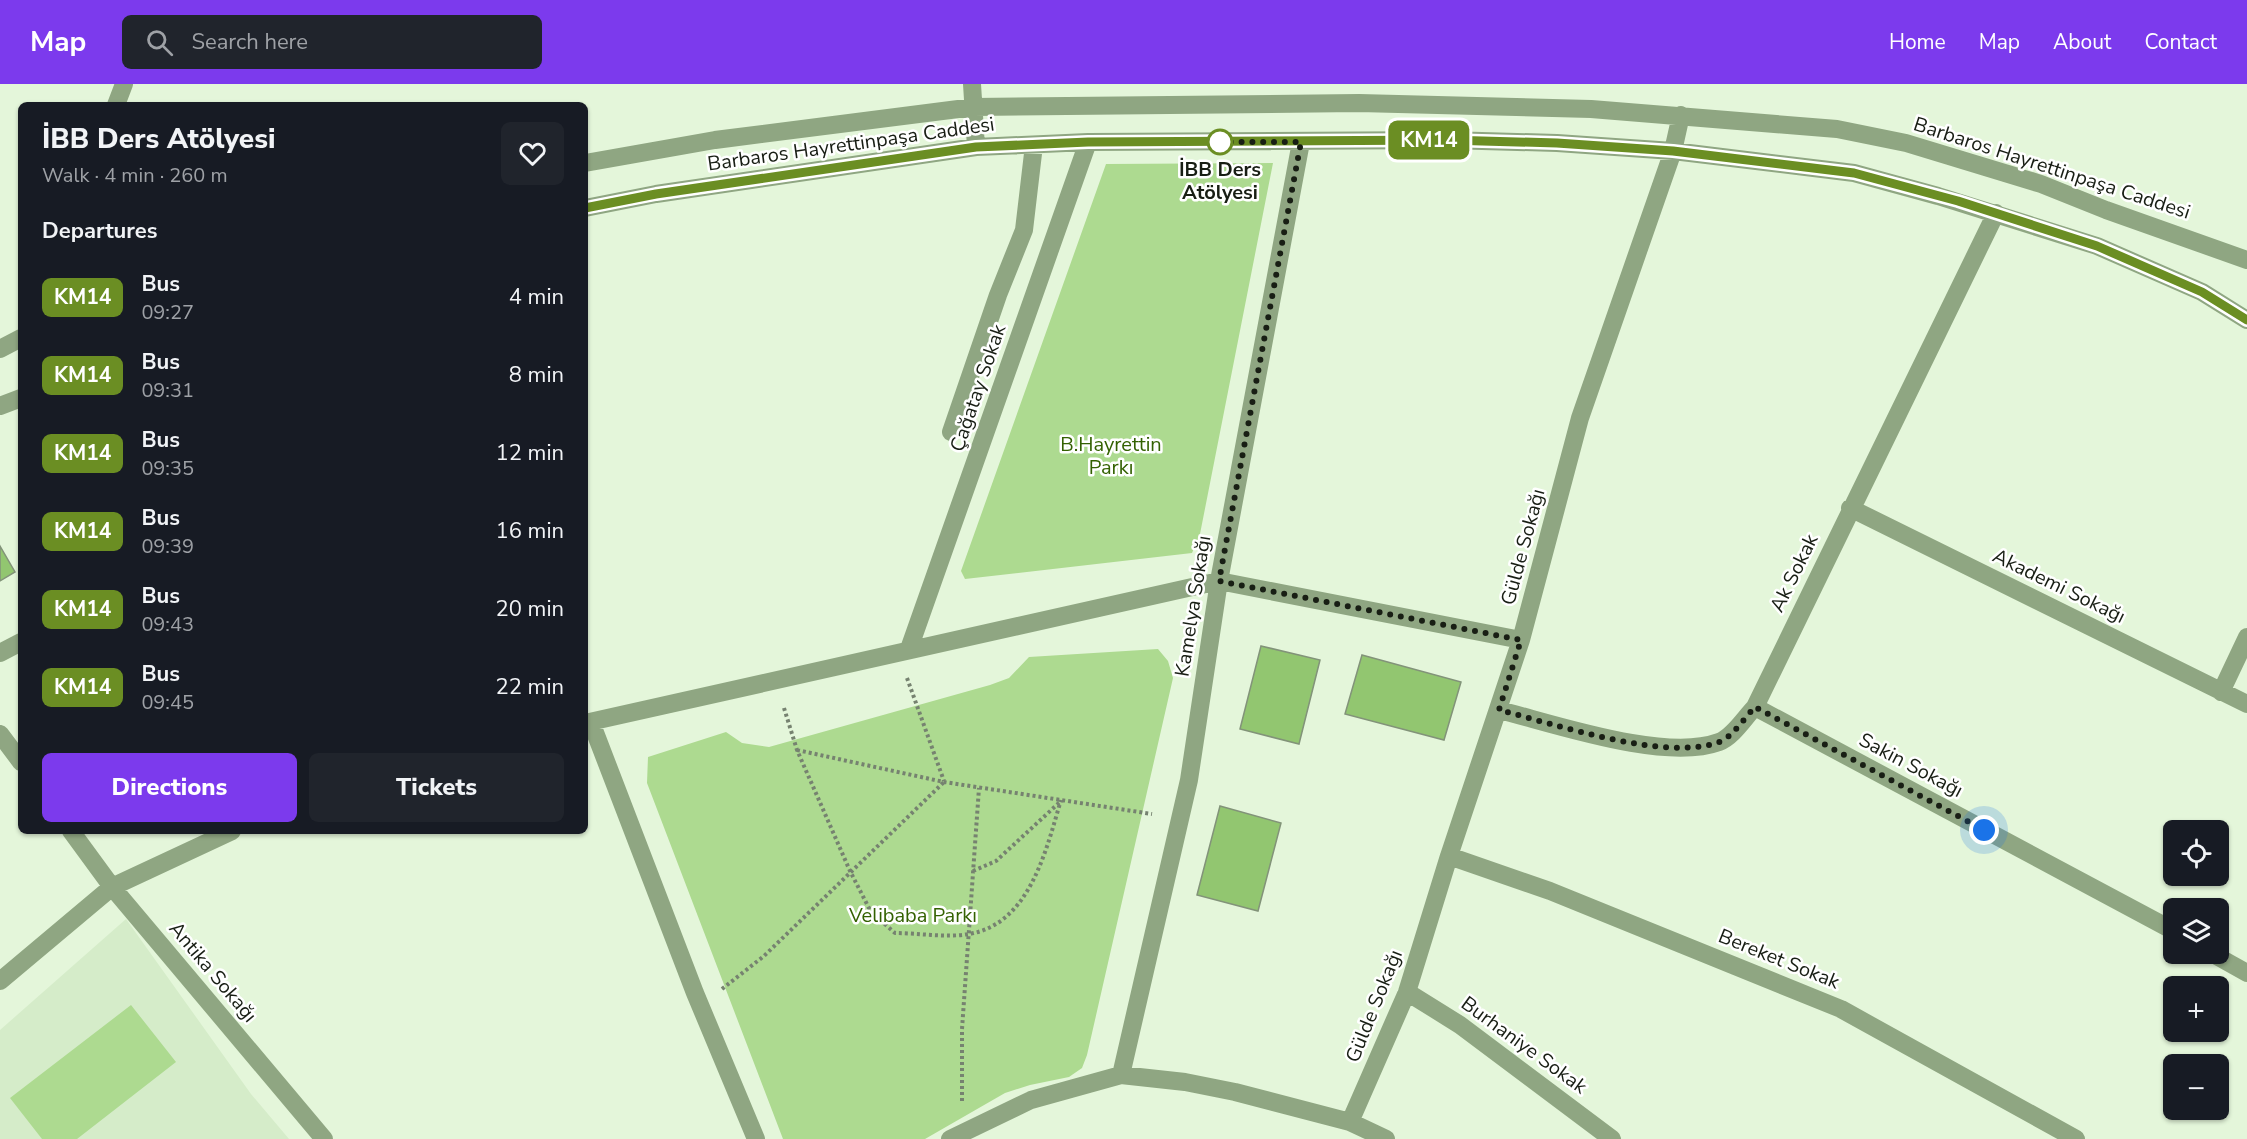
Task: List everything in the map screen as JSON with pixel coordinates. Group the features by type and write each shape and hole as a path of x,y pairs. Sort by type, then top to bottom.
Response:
{"street":[{"path":"117,102 124,84"},
{"path":"972,84 976,147"},
{"name":"Barbaros Hayrettinpaşa Caddesi","path":"588,162 715,140 974,107 1153,103 1446,104 1681,115 1837,129 1906,143 2041,184 2247,260"},
{"name":"Gülde Sokağı","path":"1350,1122 1407,992 1449,856 1521,640 1580,418 1673,151 1681,115"},
{"name":"Barbaros Hayrettinpaşa Caddesi","path":"588,207 656,194 976,147 1088,142 1447,140 1557,143 1673,151 1854,173 1996,213 2139,262 2202,292 2247,320"},
{"name":"Çağatay Sokak","path":"904,650 1088,142"},
{"name":"Kamelya Sokağı","path":"1121,1075 1189,780 1219,581 1301,142"},
{"path":"951,432 998,295 1024,230 1034,144"},
{"name":"Ak Sokak","path":"1499,710 1618,740 1671,748 1721,742 1755,707 1850,508 1996,213"},
{"path":"0,349 18,340"},
{"path":"0,406 18,399"},
{"name":"Akademi Sokağı","path":"1850,508 2247,704"},
{"path":"756,1139 700,1007 588,722 1219,581 1521,640"},
{"path":"2221,692 2247,637"},
{"path":"0,653 18,644"},
{"name":"Sakin Sokağı","path":"1755,707 2163,925"},
{"path":"0,734 18,758"},
{"name":"Antika Sokağı","path":"73,834 112,887 324,1139"},
{"path":"0,981 112,887 226,834"},
{"name":"Bereket Sokak","path":"1449,856 1550,891 1841,1009 2076,1139"},
{"path":"2229,963 2247,973"},
{"name":"Burhaniye Sokak","path":"1407,992 1460,1025 1612,1139"},
{"path":"956,1135 1031,1100 1121,1075 1185,1082 1235,1092 1350,1122 1386,1139"}],"path":[{"path":"904,650 944,782"},
{"path":"775,680 797,750 850,871 872,912 895,933 969,934 996,924 1016,908 1031,884 1061,800"},
{"path":"797,750 944,782 1180,818"},
{"path":"700,1007 764,956 944,782"},
{"path":"956,1135 979,788"},
{"path":"973,871 996,861 1061,800"}],"shaded area":[{"path":"126,919 251,1094 289,1139 0,1139 0,1030"}],"green space":[{"name":"B.Hayrettin Parkı","path":"1273,163 1200,534 1192,553 965,579 961,571 1106,164"},
{"name":"Velibaba Parkı","path":"1158,649 1168,661 1173,678 1087,1055 1082,1068 1069,1077 1005,1093 925,1139 783,1139 647,783 648,757 726,732 742,743 769,747 990,685 1009,678 1029,657"},
{"path":"131,1005 176,1062 77,1139 42,1139 10,1098"}],"building":[{"path":"0,546 15,572 0,581"},
{"path":"1261,646 1320,660 1299,744 1240,729"},
{"path":"1362,655 1461,682 1444,740 1345,714"},
{"path":"1220,806 1281,823 1258,911 1197,895"}],"bus line":[{"name":"KM14","path":"588,207 656,194 976,147 1088,142 1447,140 1557,143 1673,151 1780,162 1854,173 1958,201 2097,246 2139,262 2202,292 2247,320"}],"place":[{"name":"İBB Ders Atölyesi","path":"1220,142"}],"route":[{"path":"1220,142 1301,142 1219,581 1521,640 1499,710 1618,740 1671,748 1696,747 1721,742 1755,707 1984,830"}]}
